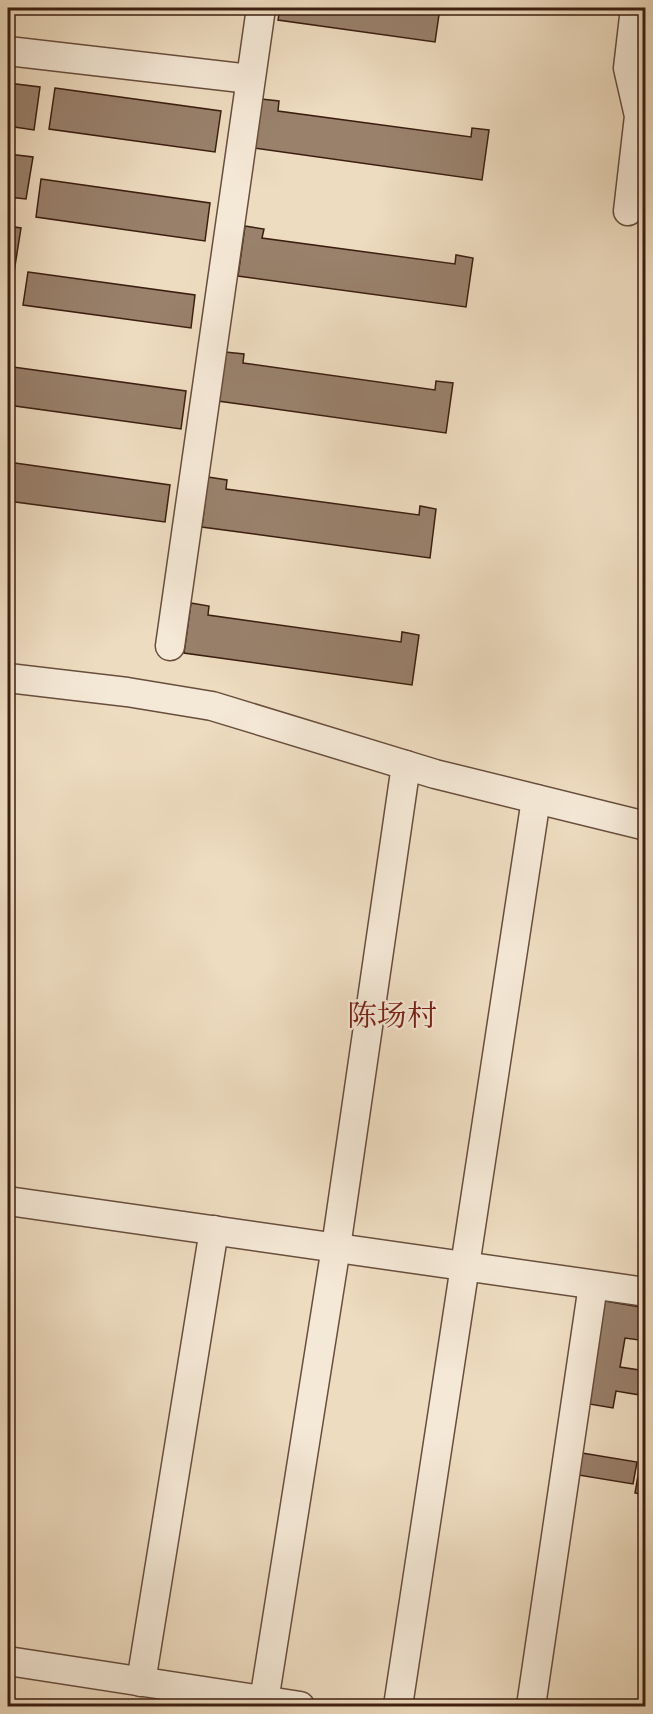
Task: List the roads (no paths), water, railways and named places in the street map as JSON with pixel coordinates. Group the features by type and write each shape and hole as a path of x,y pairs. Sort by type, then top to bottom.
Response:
{"street":[{"path":"170,646 261,8"},
{"path":"628,211 639,116 628,68 635,8"},
{"path":"8,51 250,79"},
{"path":"8,678 127,692 212,706 406,765 645,826"},
{"path":"264,1701 336,1247 406,765"},
{"path":"398,1707 536,799"},
{"path":"8,1201 645,1292"},
{"path":"141,1682 214,1230"},
{"path":"531,1707 593,1285"},
{"path":"8,1661 300,1707"}],"district":[{"name":"陈场村","path":"392,1016"}]}
